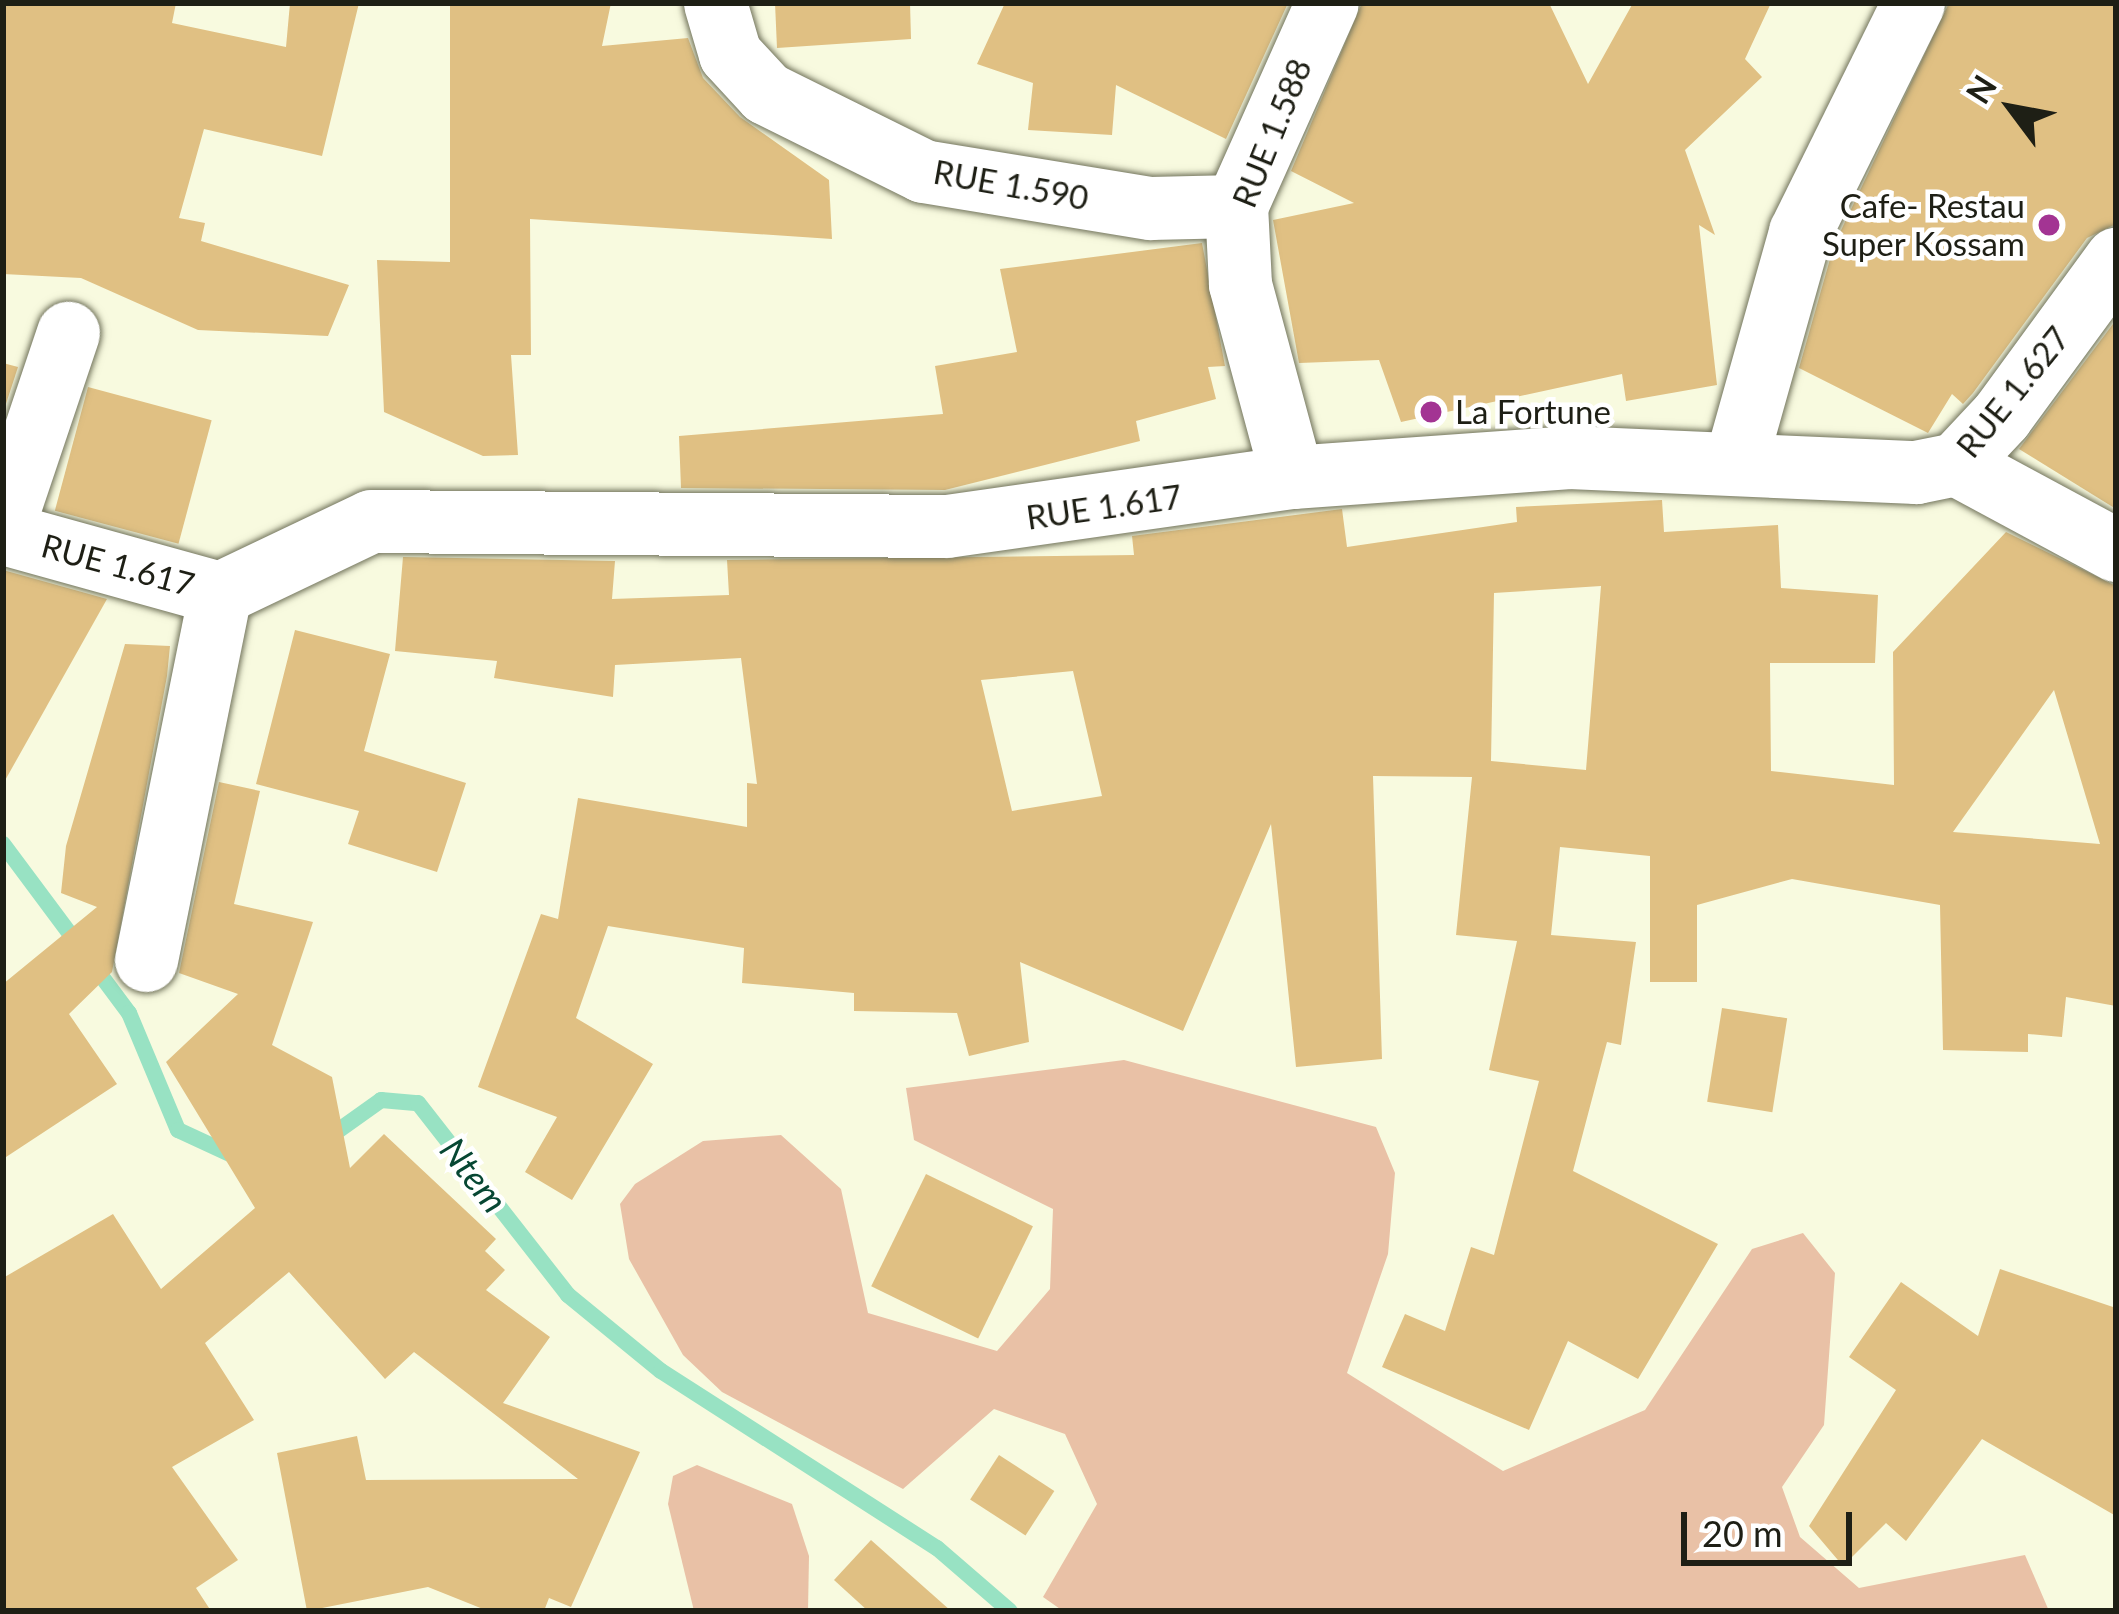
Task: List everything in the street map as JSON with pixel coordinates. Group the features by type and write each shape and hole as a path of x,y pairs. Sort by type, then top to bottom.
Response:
{"street":[{"name":"RUE 1.590","path":"715,3 730,54 766,93 923,171 1150,208 1236,206"},
{"name":"RUE 1.588","path":"1292,477 1240,284 1236,206 1327,3"},
{"path":"1736,460 1800,232 1913,3"},
{"name":"RUE 1.627","path":"1736,460 1916,472 1956,464 2116,259"},
{"path":"3,530 68,334"},
{"name":"RUE 1.617","path":"3,530 220,592 370,521 947,526 1292,477 1568,458 1736,460"},
{"path":"1956,464 2116,550"},
{"path":"146,960 220,592"}],"shaded area":[{"path":"1124,1060 1376,1127 1395,1173 1388,1254 1347,1373 1503,1471 1645,1410 1752,1249 1803,1233 1835,1273 1824,1425 1782,1487 1800,1537 1859,1588 2025,1555 2049,1611 1063,1611 1043,1597 1097,1504 1065,1434 994,1409 903,1489 722,1392 683,1355 629,1259 620,1204 635,1184 703,1141 781,1135 841,1189 868,1313 997,1351 1050,1289 1053,1209 914,1140 906,1088"},
{"path":"697,1465 792,1504 809,1556 808,1611 694,1611 668,1504 673,1476"}],"building":[{"path":"3,3 176,3 172,23 286,47 290,3 359,3 322,156 204,129 179,218 205,223 201,241 349,285 328,336 198,330 81,278 3,274"},
{"path":"450,3 611,3 602,46 688,38 703,78 740,117 829,180 832,239 530,219 531,355 511,355 518,455 483,456 384,412 377,260 450,262"},
{"path":"775,3 910,3 911,39 777,48"},
{"path":"1005,3 1288,3 1226,139 1116,85 1112,135 1028,130 1033,83 977,64"},
{"path":"1362,3 1549,3 1588,84 1633,3 1771,3 1745,59 1762,77 1685,150 1715,235 1699,225 1717,385 1626,401 1622,374 1401,422 1379,360 1299,363 1273,220 1354,203 1291,171"},
{"path":"1949,3 2116,3 2116,224 2087,238 1973,393 1963,404 1952,394 1928,433 1799,368 1834,245"},
{"path":"1202,243 1225,366 1208,367 1216,399 1136,421 1140,441 945,490 681,488 679,436 943,414 935,366 1017,352 1000,269"},
{"path":"2116,320 2116,509 2019,449"},
{"path":"3,363 18,367 3,413"},
{"path":"88,387 212,420 179,544 55,511"},
{"path":"1662,500 1664,532 1778,525 1781,588 1878,595 1875,663 1770,663 1771,771 1894,785 1893,652 2006,532 2116,586 2116,1006 2066,997 2062,1037 2028,1034 2028,1052 1943,1050 1940,905 1792,879 1697,905 1697,982 1650,982 1650,856 1560,847 1551,935 1636,942 1621,1045 1607,1042 1573,1171 1718,1244 1638,1379 1568,1341 1529,1430 1382,1367 1405,1314 1445,1331 1471,1247 1494,1255 1539,1081 1489,1070 1517,941 1456,935 1472,777 1373,776 1382,1059 1296,1067 1271,824 1183,1031 1020,962 1029,1042 969,1056 957,1013 854,1011 854,993 742,983 744,948 608,926 576,1018 653,1064 572,1200 525,1172 557,1117 478,1087 541,914 558,919 578,798 747,827 747,783 757,784 741,658 615,665 613,697 494,678 497,661 395,651 403,557 615,561 612,599 729,595 727,560 1134,555 1132,536 1342,509 1347,547 1517,522 1516,507","holes":["1601,586 1586,770 1491,761 1494,593","1073,671 1102,796 1012,811 981,680","2054,690 2100,844 1953,832"]},
{"path":"3,570 107,599 3,784"},
{"path":"295,630 390,654 364,751 466,783 437,872 348,844 359,811 256,784"},
{"path":"125,644 170,646 167,676 112,972 69,1014 117,1084 3,1159 3,984 97,907 61,893 66,846"},
{"path":"219,782 260,791 234,904 313,922 272,1045 332,1077 350,1168 384,1134 496,1239 485,1251 505,1270 486,1290 550,1337 503,1403 640,1452 571,1607 549,1598 544,1611 488,1611 428,1587 307,1611 277,1453 357,1436 366,1480 578,1479 414,1352 385,1379 289,1272 205,1343 254,1420 172,1467 238,1560 196,1588 211,1611 3,1611 3,1278 113,1214 161,1289 255,1208 166,1062 238,994 179,973"},
{"path":"1722,1008 1787,1018 1772,1112 1707,1102"},
{"path":"926,1174 1033,1226 978,1339 871,1286"},
{"path":"2000,1269 2116,1308 2116,1516 1982,1439 1906,1541 1886,1523 1843,1566 1809,1526 1896,1390 1849,1357 1901,1282 1978,1336"},
{"path":"999,1455 1054,1491 1025,1535 970,1499"},
{"path":"871,1540 951,1611 868,1611 834,1580"}],"waterway":[{"name":"Ntem","path":"3,844 129,1013 178,1130 243,1160"},
{"name":"Ntem","path":"325,1140 381,1100 418,1103 568,1295 661,1371 937,1548 1010,1611"}],"place":[{"name":"Cafe- Restau Super Kossam","path":"2049,225"},
{"name":"La Fortune","path":"1431,412"}]}
